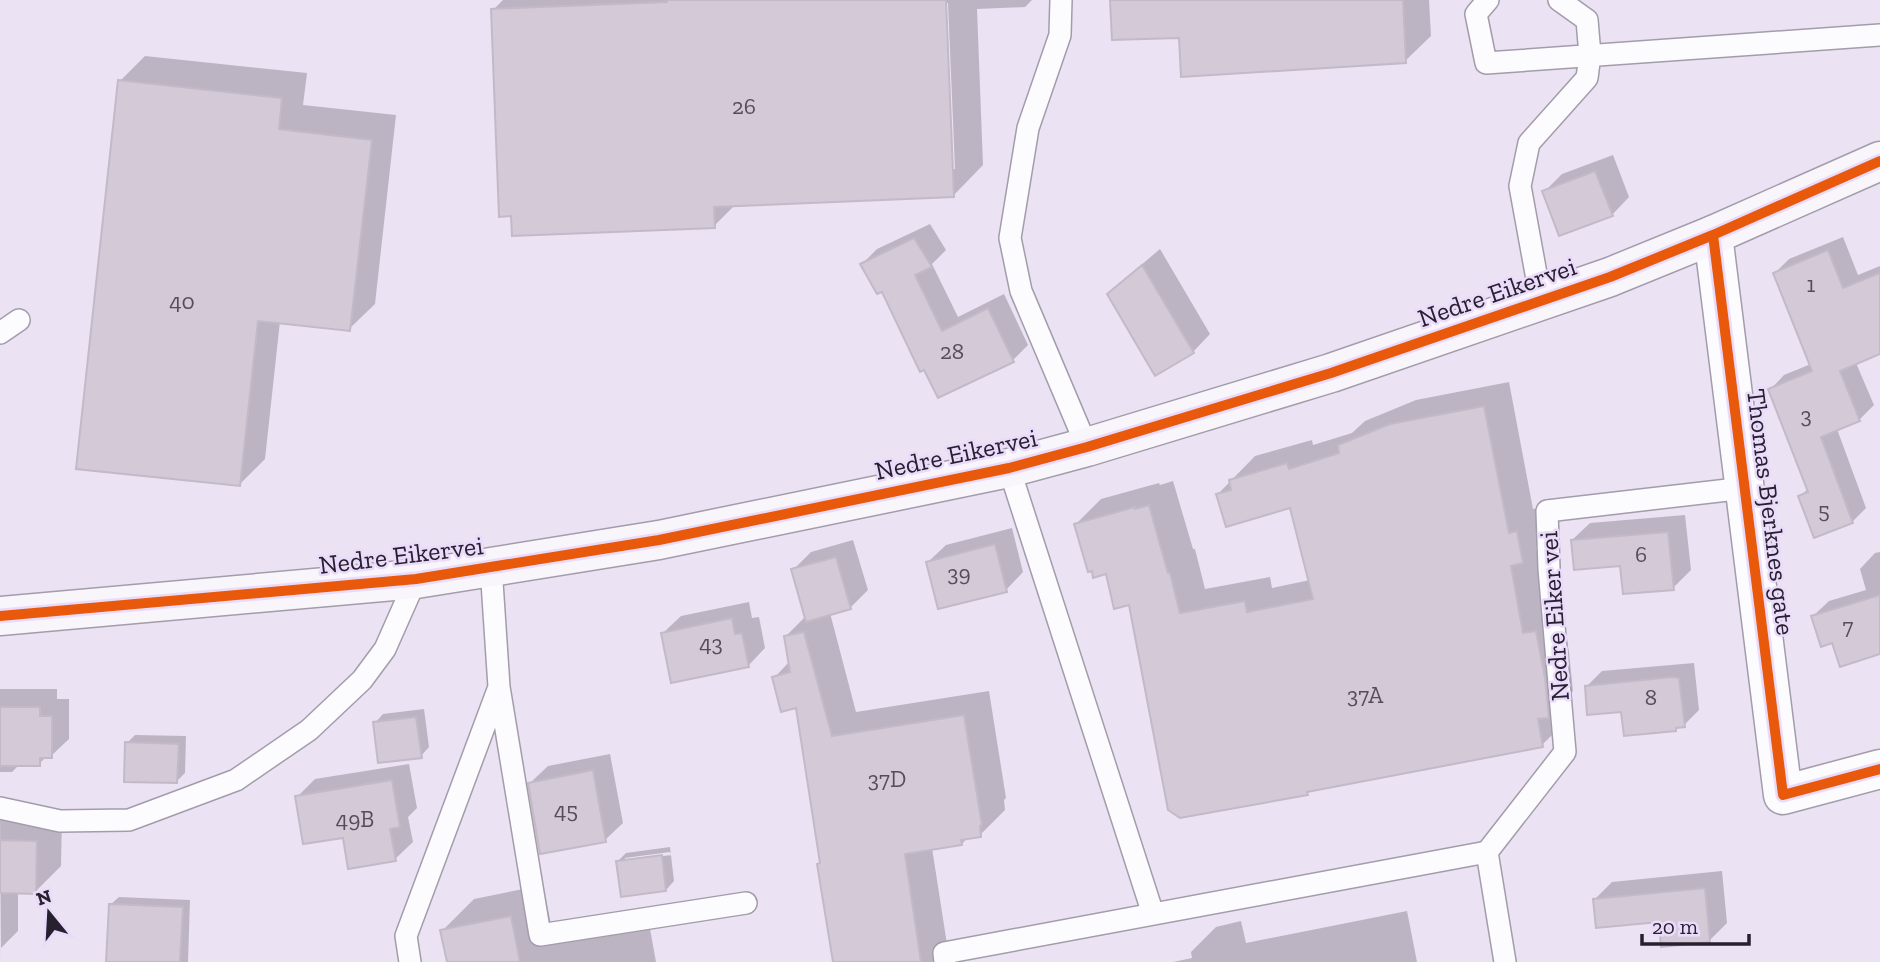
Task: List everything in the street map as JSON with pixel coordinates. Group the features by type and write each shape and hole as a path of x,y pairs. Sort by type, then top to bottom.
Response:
{"main road":[{"name":"Nedre Eikervei","path":"0,616 416,579 659,540 1009,468 1331,373 1610,277 1880,162"}],"street":[{"name":"Thomas Bjerknes gate","path":"1713,235 1783,795 1880,769"}],"lane":[{"path":"1061,0 1060,35 1028,128 1010,238 1021,291 1087,447"},
{"path":"1488,0 1476,14 1486,63 1880,35"},
{"path":"1541,300 1520,186 1529,143 1587,78 1590,55 1587,20 1559,0"},
{"path":"0,333 19,320"},
{"path":"1009,468 1153,914"},
{"name":"Nedre Eiker vei","path":"1487,852 1565,752 1549,569 1547,511 1745,488"},
{"path":"491,567 499,687 540,935 746,903"},
{"path":"0,808 60,821 129,820 236,780 309,730 362,680 385,649 416,579"},
{"path":"410,962 406,936 499,687"},
{"path":"945,962 944,953 1487,852 1505,962"}],"building":[{"path":"667,0 946,0 954,197 714,207 715,228 512,236 511,216 499,217 491,9"},
{"path":"1110,0 1403,0 1406,63 1181,77 1179,38 1112,40"},
{"path":"118,80 282,98 279,129 372,140 350,331 258,321 240,486 76,469"},
{"path":"1595,171 1613,216 1559,236 1542,191"},
{"path":"914,238 932,267 915,275 942,331 988,308 1014,362 938,398 924,370 920,372 882,292 877,294 860,264"},
{"path":"1828,250 1843,288 1880,273 1880,354 1840,371 1860,421 1821,437 1853,523 1814,538 1798,496 1808,492 1768,389 1812,371 1773,273"},
{"path":"1142,265 1194,353 1155,376 1107,294"},
{"path":"1484,406 1509,533 1517,531 1523,563 1511,566 1523,633 1536,631 1545,678 1549,718 1538,719 1543,747 1180,818 1168,810 1129,605 1114,609 1106,574 1093,578 1092,571 1088,572 1074,524 1149,505 1180,613 1245,601 1247,612 1313,599 1290,508 1226,527 1216,494 1231,490 1229,480 1287,463 1289,469 1339,453 1338,445 1390,424"},
{"path":"1668,532 1674,590 1623,594 1620,566 1574,570 1571,540"},
{"path":"995,544 1007,592 938,609 926,562"},
{"path":"836,557 851,609 806,622 791,569"},
{"path":"1880,595 1880,654 1840,667 1832,643 1821,647 1811,616"},
{"path":"732,618 735,634 742,633 749,667 671,683 661,633"},
{"path":"804,632 832,736 964,715 982,825 981,837 961,840 962,845 905,854 921,962 833,962 796,708 781,712 772,677 790,672 784,636"},
{"path":"1679,678 1685,727 1676,728 1676,731 1624,736 1621,712 1587,715 1585,686"},
{"path":"0,707 40,707 40,716 52,716 52,758 40,758 40,766 0,766"},
{"path":"416,717 422,758 378,763 373,722"},
{"path":"125,742 179,744 177,783 124,782"},
{"path":"593,770 606,842 540,854 528,783"},
{"path":"392,780 400,827 390,829 396,861 348,869 343,838 303,844 295,796"},
{"path":"0,840 37,841 36,894 0,893"},
{"path":"662,855 666,891 621,897 616,861"},
{"path":"1705,888 1710,942 1661,947 1659,922 1596,928 1593,899"},
{"path":"109,904 183,907 180,962 106,962"},
{"path":"511,916 520,962 447,962 440,930"}],"cycle path":[{"path":"0,616 416,579 659,540 1009,468 1331,373 1610,277 1880,161"},
{"path":"1713,235 1783,795 1880,769"}]}
